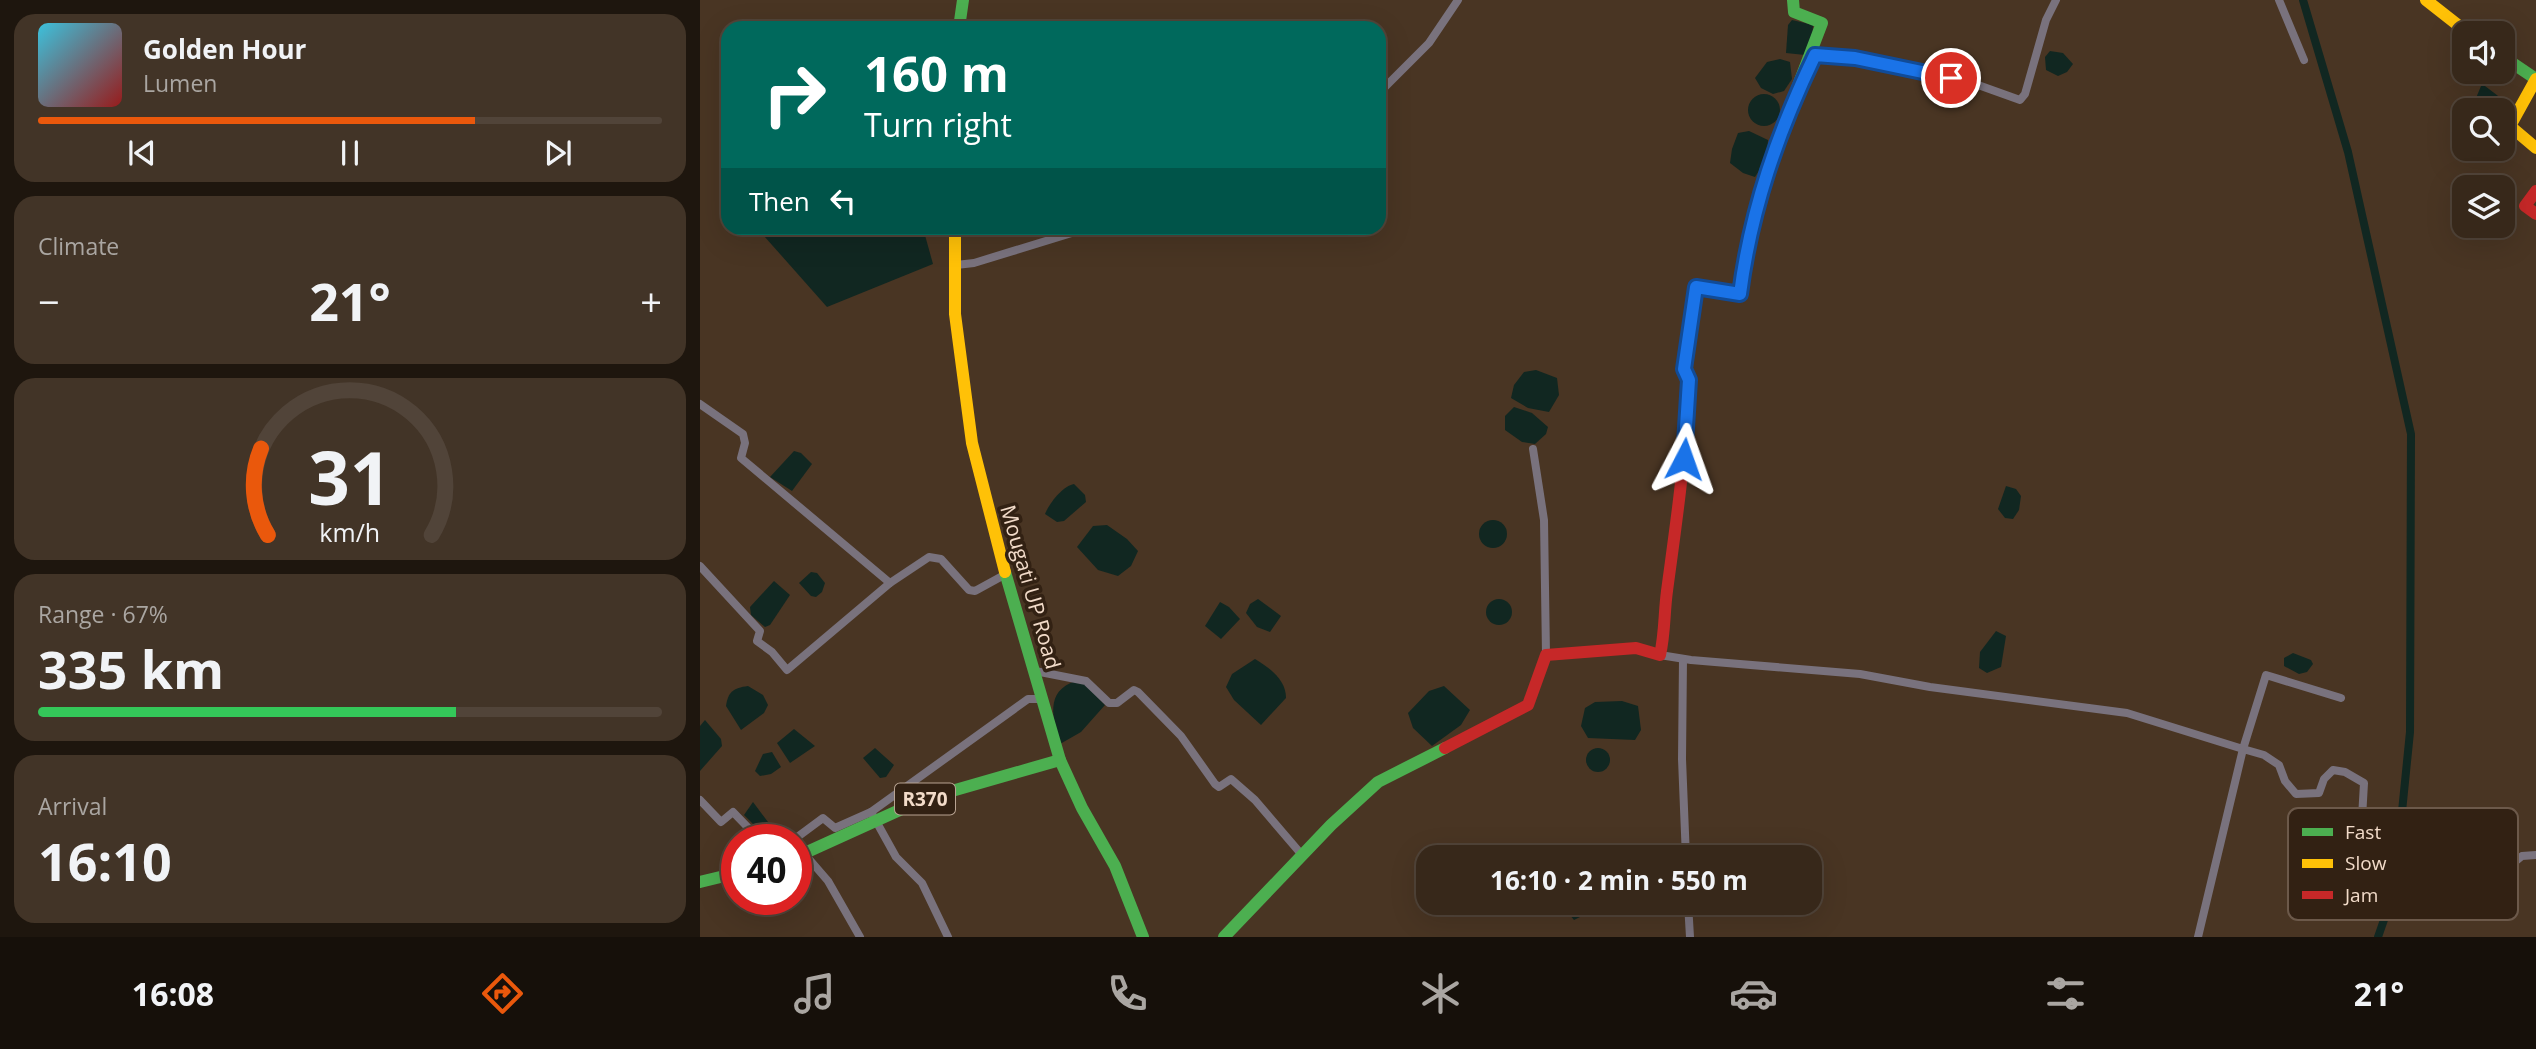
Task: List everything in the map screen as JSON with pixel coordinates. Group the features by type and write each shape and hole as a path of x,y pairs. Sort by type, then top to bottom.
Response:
{"street":[{"path":"960,21 963,0"},
{"path":"1386,86 1429,43 1458,0"},
{"path":"1660,654 1666,631 1666,596 1683,485 1689,380 1684,369 1696,287 1740,294 1744,259 1762,185 1791,103 1815,55 1822,23 1794,12 1793,0"},
{"path":"1815,55 1855,58 1967,81 2020,100 2025,94 2046,20 2056,0"},
{"path":"2279,0 2304,60"},
{"path":"2427,0 2453,21"},
{"path":"2515,65 2536,79 2510,126 2536,148"},
{"path":"2536,191 2525,206 2536,214"},
{"name":"Mougati UP Road","path":"955,235 955,314 972,443 1006,574 1060,760 1082,808 1115,866 1143,937"},
{"path":"956,265 1065,235"},
{"path":"700,404 743,434 745,443 740,458 890,583"},
{"path":"1224,937 1302,855 1378,782 1528,705 1546,655 1544,520 1533,449"},
{"path":"700,566 760,631 757,642 772,652 787,670 890,583 935,556 969,590 975,591 1006,574"},
{"path":"1546,655 1636,648 1683,659 1860,674 1930,687 2127,713 2264,755 2279,765 2285,781 2296,794 2319,793 2324,779 2333,770 2345,772 2364,783 2363,808"},
{"path":"1683,659 1682,759 1685,845"},
{"path":"1035,671 1086,681 1110,703 1117,703 1134,690 1139,692 1181,736 1215,784 1219,787 1231,779 1255,800 1302,855"},
{"path":"2198,937 2243,749 2266,675 2341,698"},
{"path":"812,826 823,818 835,828 874,817 1028,699 1042,699"},
{"name":"R370","path":"812,850 874,817 924,799 1060,760"},
{"path":"700,800 722,822 733,812 745,824"},
{"path":"874,817 896,857 922,883 948,937"},
{"path":"2518,859 2522,856 2536,855"},
{"path":"812,865 828,881 860,937"},
{"path":"700,882 721,877"},
{"path":"1689,915 1690,937"}],"water":[{"path":"1792,20 1813,25 1812,43 1805,55 1786,53 1788,25"},
{"path":"2050,51 2063,53 2073,64 2067,72 2058,76 2046,70 2045,57"},
{"path":"1780,59 1790,62 1792,79 1784,91 1773,94 1761,88 1755,78 1767,62"},
{"path":"2481,86 2485,86 2501,98 2476,98"},
{"path":"1764,94 1775,99 1780,110 1775,121 1764,126 1753,121 1748,110 1753,99"},
{"path":"1749,131 1768,140 1767,158 1755,177 1743,173 1730,163 1738,133"},
{"path":"763,235 925,235 933,264 827,307"},
{"path":"1536,370 1557,378 1559,395 1549,412 1528,408 1511,398 1514,385 1524,372"},
{"path":"1514,407 1532,413 1548,427 1546,434 1535,444 1522,442 1505,430 1505,416"},
{"path":"794,451 801,453 812,464 792,491 770,477"},
{"path":"1074,484 1085,495 1086,502 1064,521 1057,522 1045,514 1057,495"},
{"path":"2006,486 2016,489 2021,496 2019,510 2013,519 2005,518 1998,509"},
{"path":"1493,520 1503,524 1507,534 1503,544 1493,548 1483,544 1479,534 1483,524"},
{"path":"1107,525 1127,539 1138,551 1131,566 1118,576 1098,570 1077,547 1093,526"},
{"path":"811,572 817,573 825,583 822,592 816,597 811,596 799,583"},
{"path":"774,581 790,595 770,625 765,627 751,615 750,607"},
{"path":"1258,599 1281,616 1270,632 1257,627 1246,613 1250,604"},
{"path":"1499,599 1508,603 1512,612 1508,621 1499,625 1490,621 1486,612 1490,603"},
{"path":"1220,602 1240,619 1221,639 1205,626"},
{"path":"1996,631 2006,636 2001,667 1987,673 1979,668 1980,652"},
{"path":"2293,653 2311,660 2313,664 2307,672 2299,674 2284,666 2284,658"},
{"path":"1255,659 1280,680 1286,698 1261,725 1234,700 1226,687 1232,674"},
{"path":"1076,681 1084,683 1105,705 1081,732 1060,744 1053,707 1055,699 1066,686"},
{"path":"748,686 763,695 768,705 764,713 741,730 726,706 732,692"},
{"path":"1444,686 1470,710 1461,725 1432,746 1413,728 1408,713 1429,691"},
{"path":"1622,701 1638,706 1641,730 1635,740 1588,738 1581,726 1585,708 1595,702"},
{"path":"705,720 721,739 722,746 700,771 700,726"},
{"path":"794,729 815,746 790,763 777,743"},
{"path":"875,748 894,765 886,777 880,778 863,758"},
{"path":"1598,748 1609,755 1610,760 1603,771 1598,772 1587,765 1586,760 1593,749"},
{"path":"772,752 781,767 771,774 760,776 755,771 763,754"},
{"path":"753,802 770,824 753,824 744,815"},
{"path":"1570,915 1584,915 1574,920"}],"waterway":[{"path":"2303,0 2348,152 2411,434 2410,732 2402,808"},
{"path":"2378,937 2384,920"}],"traffic: fast":[{"path":"960,21 963,0"},
{"path":"1687,410 1689,380 1684,369 1696,287 1739,294 1765,172 1822,23 1794,12 1793,0"},
{"path":"2515,65 2536,79"},
{"path":"1005,572 1060,760 1082,808 1115,866 1143,937"},
{"path":"1224,937 1331,825 1378,782 1445,748"},
{"path":"812,850 924,799 1060,760"},
{"path":"700,882 721,877"}],"traffic: slow":[{"path":"2426,0 2453,21"},
{"path":"2536,79 2510,126 2536,148"},
{"path":"955,235 955,314 972,443 1005,572"}],"traffic: jam":[{"path":"2536,191 2525,206 2536,214"},
{"path":"1445,748 1528,705 1546,655 1636,648 1660,655 1687,410"}],"route":[{"path":"1684,459 1689,380 1684,369 1696,287 1740,294 1744,259 1762,185 1791,103 1815,55 1855,58 1951,78"}]}
